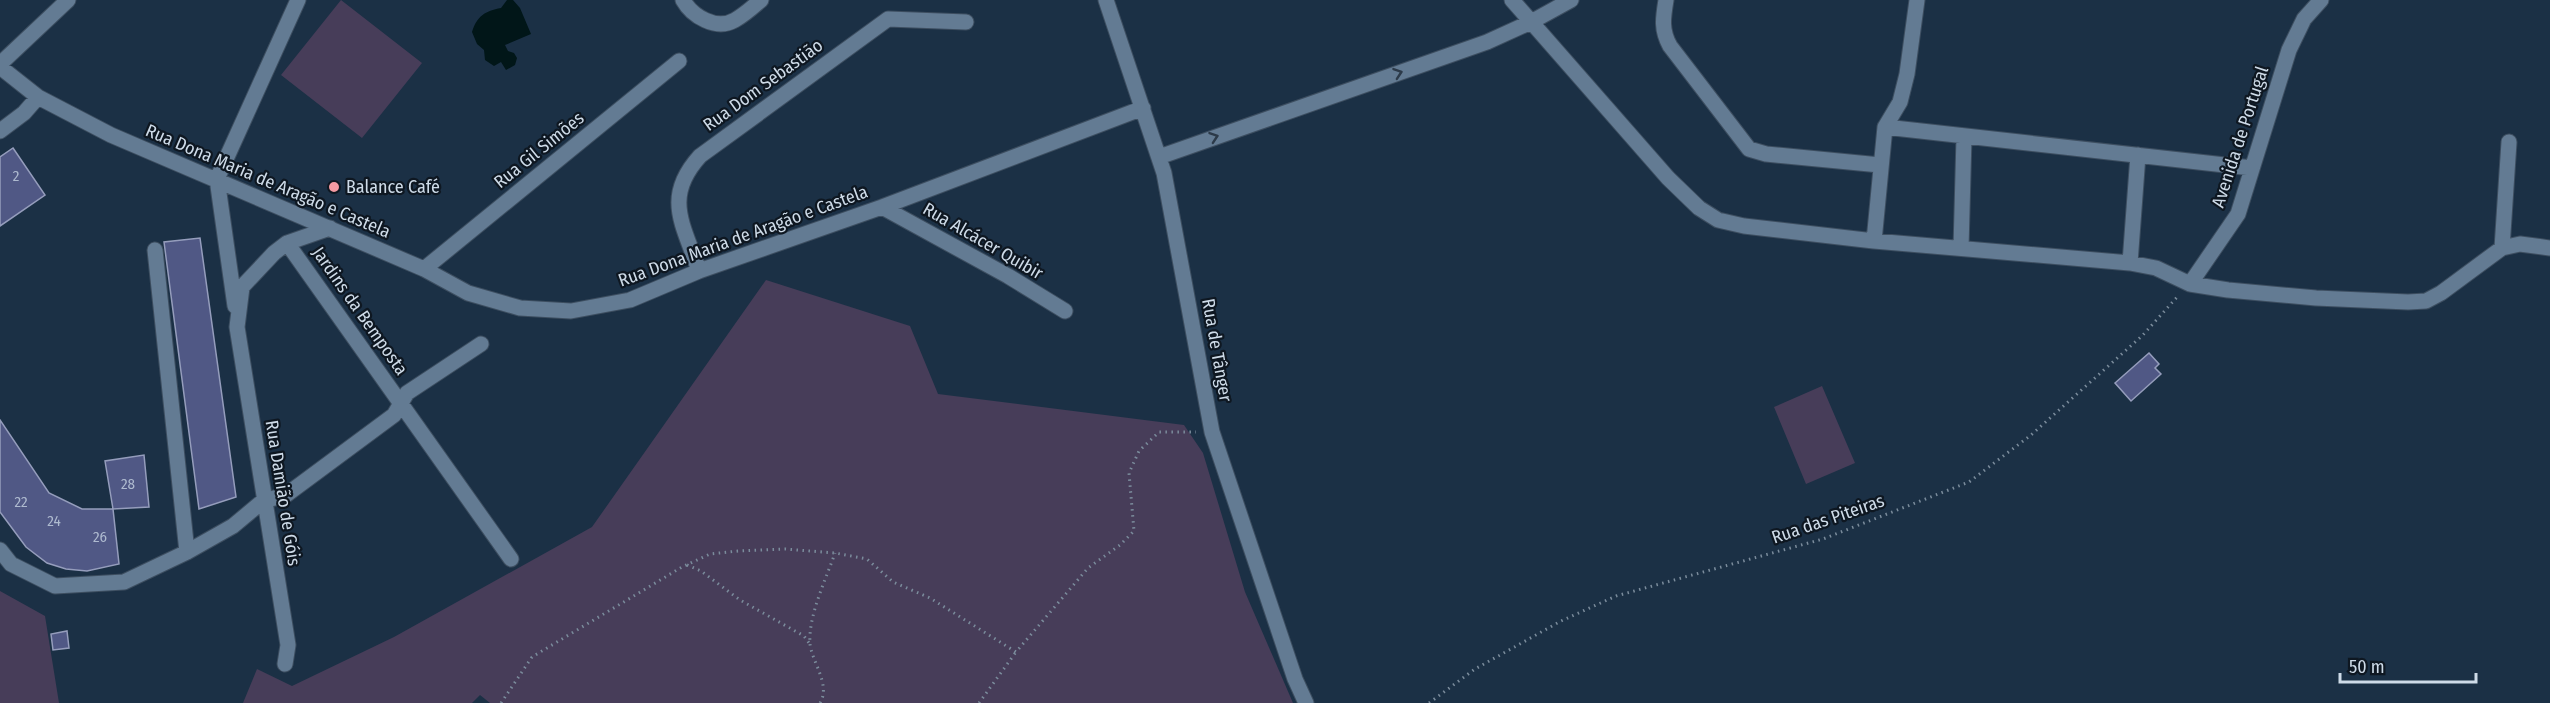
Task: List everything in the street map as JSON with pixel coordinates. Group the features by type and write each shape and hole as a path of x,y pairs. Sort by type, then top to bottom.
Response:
{"street":[{"path":"0,66 68,0"},
{"path":"217,179 298,0"},
{"path":"682,0 700,19 712,23 732,22 761,0"},
{"name":"Rua de Tânger","path":"1106,0 1164,173 1212,432 1295,679 1306,703"},
{"path":"1512,0 1668,178 1708,214 1718,220 1743,226 1874,241 2130,264 2156,268 2190,284 2316,298 2426,300 2441,293 2502,248 2520,244 2550,248"},
{"path":"1159,157 1487,42 1571,0"},
{"path":"1666,0 1662,23 1670,46 1749,148 1766,154 1880,165"},
{"path":"1874,241 1885,127 1900,102 1905,83 1917,0"},
{"name":"Avenida de Portugal","path":"2190,284 2238,214 2289,50 2304,19 2321,0"},
{"name":"Rua Dom Sebastião","path":"699,271 678,207 678,190 686,172 700,156 888,19 966,22"},
{"name":"Rua Gil Simões","path":"424,269 679,62"},
{"name":"Rua Dona Maria de Aragão e Castela","path":"0,66 38,98 111,135 330,228 364,246 424,269 468,293 520,308 571,311 630,300 699,271 882,207 1143,108"},
{"path":"0,131 24,113 38,98"},
{"path":"1885,127 2252,168"},
{"path":"1961,248 1964,137"},
{"path":"2502,248 2509,142"},
{"path":"2130,264 2138,155"},
{"name":"Rua Damião de Góis","path":"217,179 263,501 288,645 285,664"},
{"name":"Rua Alcácer Quibir","path":"882,207 1008,276 1065,311"},
{"name":"Rua Damião de Góis","path":"237,327 242,287 274,253 287,243 330,228"},
{"name":"Jardins da Bemposta","path":"287,243 511,559"},
{"path":"155,250 187,552"},
{"name":"Jardins da Bemposta","path":"263,501 286,495 394,416 407,393 481,344"},
{"path":"0,550 11,564 56,586 124,582 187,552 233,526 263,501"}],"path":[{"name":"Rua das Piteiras","path":"1429,703 1475,669 1561,621 1617,596 1822,539 1969,482 2048,420 2142,336 2190,284"},
{"path":"979,703 1016,652 1088,568 1120,545 1134,531 1129,473 1138,451 1160,432 1212,432"},
{"path":"501,703 532,657 687,565 710,554 738,551 785,549 835,553 867,560 893,582 930,598 1016,652"},
{"path":"810,645 815,610 835,553"},
{"path":"687,565 701,571 740,600 804,636 818,664 823,698 820,703"}],"shaded area":[{"path":"341,0 422,63 362,138 281,75"},
{"path":"507,0 513,0 520,8 531,34 505,45 508,51 514,53 517,58 515,65 506,70 501,62 494,66 485,60 484,50 477,44 472,32 482,15 501,8"},
{"path":"766,280 910,326 938,394 1184,425 1203,453 1245,592 1293,703 490,703 480,695 472,703 243,703 257,669 292,686 394,637 592,527"},
{"path":"1822,386 1855,463 1806,484 1774,407"},
{"path":"0,591 45,616 59,703 0,703"}],"building":[{"path":"13,148 45,195 0,226 0,157"},
{"path":"200,238 236,497 199,509 164,242"},
{"path":"2149,353 2159,364 2155,368 2161,374 2131,401 2115,383"},
{"path":"0,420 49,493 82,509 113,509 119,564 87,571 66,569 47,563 26,547 0,512"},
{"path":"144,455 149,507 113,509 105,461"},
{"path":"67,631 69,648 53,650 51,634"}],"place":[{"name":"Balance Café","path":"334,187"}]}
